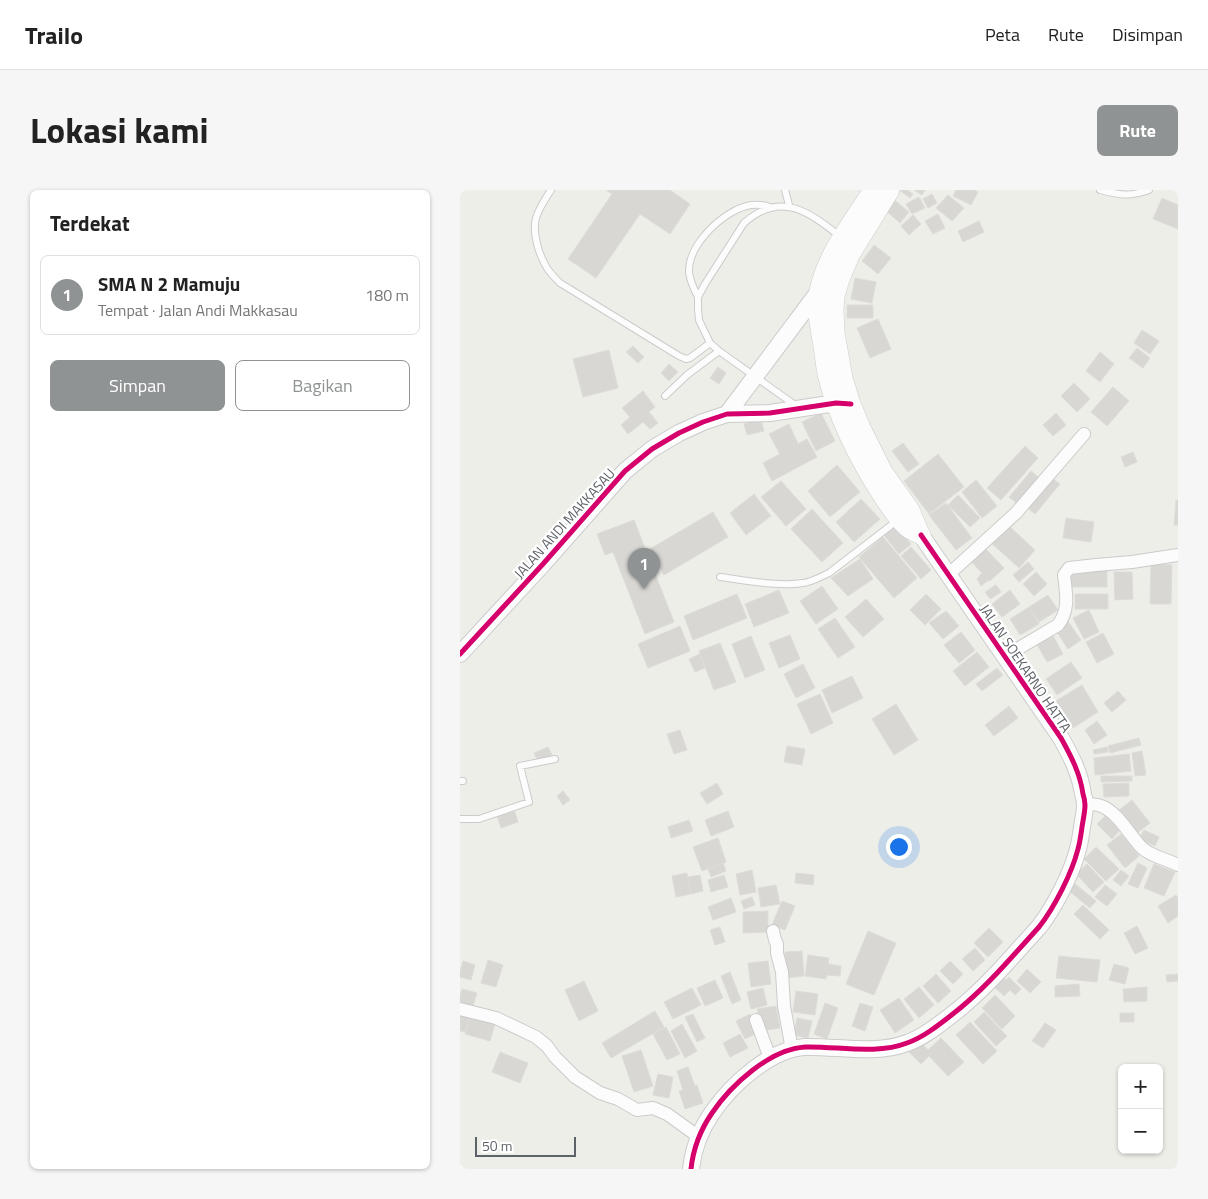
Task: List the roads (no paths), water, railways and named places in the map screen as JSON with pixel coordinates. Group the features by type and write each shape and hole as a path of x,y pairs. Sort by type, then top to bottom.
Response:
{"main road":[{"name":"JALAN SOEKARNO HATTA","path":"844,403 827,373 818,310 819,291 827,267 842,238 883,191"},
{"name":"JALAN SOEKARNO HATTA","path":"883,191 850,255 835,296 834,310 843,378 846,428 876,485 905,514 908,528 921,536"}],"street":[{"path":"727,414 819,291"},
{"name":"JALAN ANDI MAKKASAU","path":"460,654 625,471 652,449 679,433 727,414 770,413 844,403"},
{"path":"948,576 1016,513 1084,434"},
{"name":"JALAN SOEKARNO HATTA","path":"691,1169 699,1137 712,1113 728,1093 761,1063 770,1058 804,1047 866,1049 907,1043 943,1021 974,997 1040,925 1068,876 1078,849 1086,804 1081,780 1074,762 1065,746 921,536"},
{"path":"1004,657 1058,625 1062,620 1066,604 1064,576 1069,568 1132,562 1178,555"},
{"path":"1086,804 1102,806 1123,824 1143,848 1155,856 1178,864"},
{"path":"773,931 782,972 784,1006 792,1050"},
{"path":"460,1009 496,1018 536,1037 575,1077 600,1093 618,1099 638,1110 653,1108 667,1114 699,1137"},
{"path":"756,1020 770,1058"}],"lane":[{"path":"551,190 544,200 536,219 535,234 547,268 560,283 686,359 710,343"},
{"path":"785,190 789,205"},
{"path":"1100,190 1122,195 1135,195 1149,190"},
{"path":"698,297 690,280 689,270 701,241 712,227 722,218 743,207 762,204 772,207"},
{"path":"799,408 710,343 699,320 698,297 744,223 762,210 789,205 800,209 842,238"},
{"path":"665,396 687,375 719,351"},
{"path":"720,577 786,585 804,583 828,573 905,514"},
{"path":"460,819 479,818 529,802 520,766 555,760"}],"place":[{"name":"SMA N 2 Mamuju","path":"644,589"}]}
